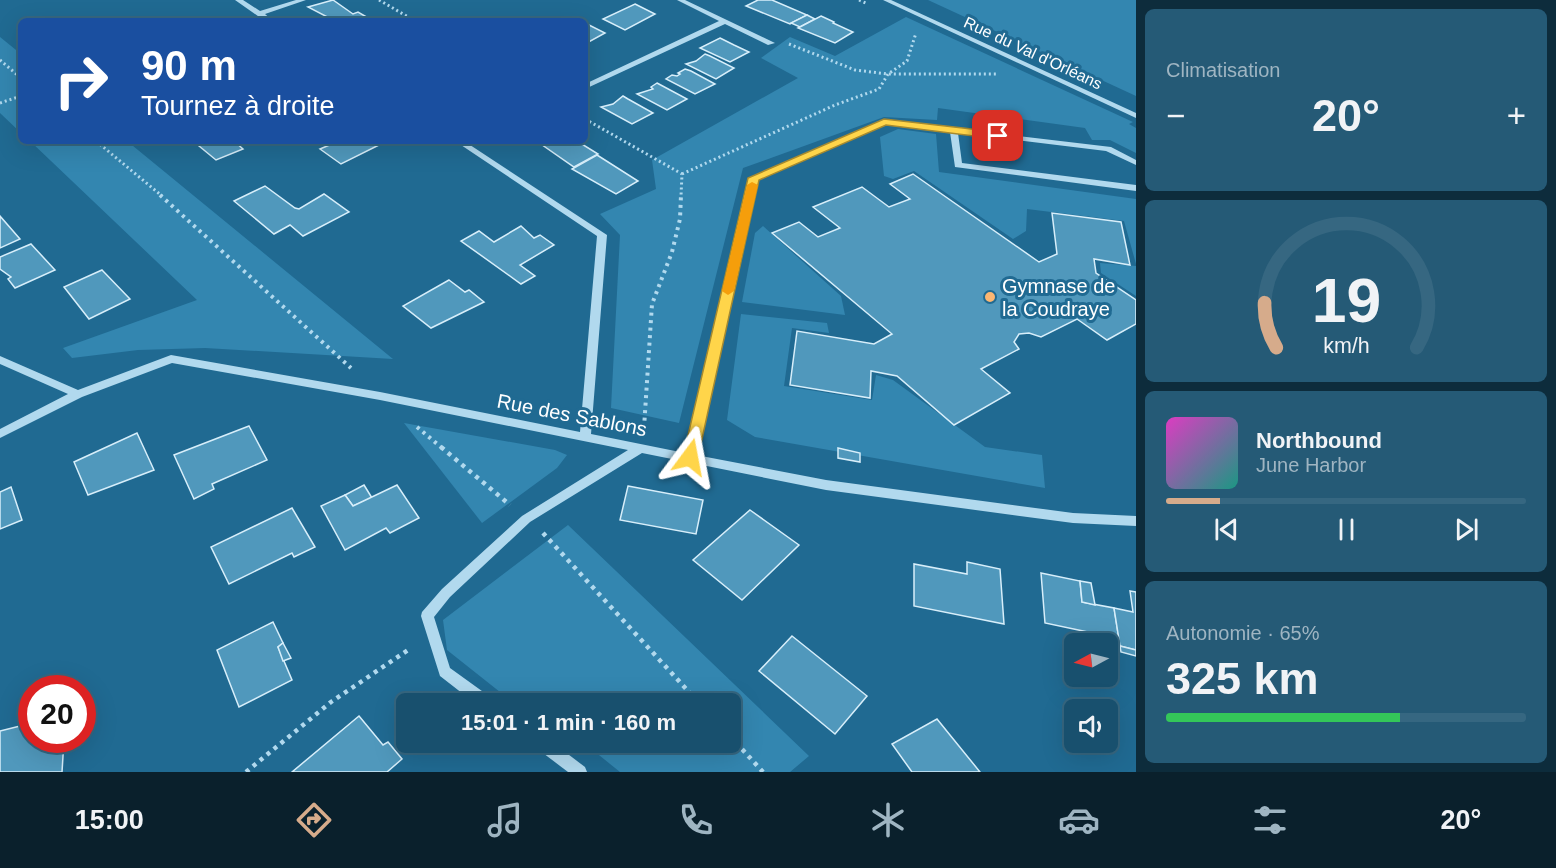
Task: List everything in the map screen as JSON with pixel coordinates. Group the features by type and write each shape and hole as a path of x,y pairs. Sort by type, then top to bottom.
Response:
{"street":[{"path":"238,0 265,18"},
{"path":"259,14 303,0"},
{"path":"680,0 771,43"},
{"name":"Rue du Val d'Orléans","path":"886,0 1136,116"},
{"path":"588,86 725,21"},
{"path":"690,457 754,178 884,122 1108,149 1136,163"},
{"path":"954,130 958,165 1136,188"},
{"path":"463,144 602,235 585,436"},
{"name":"Rue des Sablons","path":"0,434 78,394 171,359 380,396 826,485 1064,517 1136,521"},
{"path":"0,360 78,394"},
{"path":"473,693 445,672 427,616 446,593 526,519 642,447"},
{"path":"555,753 580,772"}],"path":[{"path":"379,0 410,18"},
{"path":"682,174 834,105 879,89 888,74 907,61 918,27"},
{"path":"761,38 781,41 855,70 888,74 999,74"},
{"path":"0,60 18,75"},
{"path":"0,103 18,97"},
{"path":"588,121 682,174"},
{"path":"642,447 652,304 672,252 680,219 682,174"},
{"path":"246,772 331,702 411,648"},
{"path":"741,748 763,772"}],"shaded area":[{"path":"928,0 1136,0 1136,96"},
{"path":"906,17 1133,122 1129,124 1136,128 1136,153 1110,140 1092,140 1085,128 938,108 937,120 884,117 743,168 679,423 611,408 620,235 600,214 656,189 652,160 798,78 761,58 790,37 835,56"},
{"path":"0,37 18,52 18,130 0,113"},
{"path":"898,129 936,134 939,172 1136,199 1136,264 1124,221 1027,209 1026,231 1013,239 914,171 893,179 884,176 880,137"},
{"path":"33,144 131,144 393,359 205,348 138,350 72,358 63,348 197,300"},
{"path":"763,226 841,296 845,315 742,302 755,233"},
{"path":"1100,263 1136,266 1136,296 1101,273"},
{"path":"741,314 827,323 829,333 792,328 784,386 872,400 876,375 893,380 985,447 1042,455 1045,488 755,437 727,420"},
{"path":"404,423 555,450 567,455 557,468 482,523"},
{"path":"568,525 809,756 790,772 620,772 596,753 741,753 741,693 501,693 447,650 443,620"}],"building":[{"path":"333,0 353,14 358,12 368,18 329,18 308,7"},
{"path":"758,0 772,0 807,15 790,24 746,6"},
{"path":"635,4 655,14 625,30 603,19"},
{"path":"807,15 815,19 800,27 791,23"},
{"path":"821,16 853,32 835,43 798,28"},
{"path":"588,24 605,33 588,42"},
{"path":"720,38 749,52 730,62 700,48"},
{"path":"705,54 734,68 716,79 686,64 696,61"},
{"path":"685,69 715,84 695,94 666,79 672,75 677,76"},
{"path":"657,83 687,99 667,110 637,94 653,89 651,87"},
{"path":"623,96 653,113 632,124 601,107 613,104"},
{"path":"197,144 237,144 243,149 216,160"},
{"path":"332,144 381,144 341,164 320,149"},
{"path":"541,144 582,144 598,154 574,167"},
{"path":"597,155 638,181 616,194 572,169"},
{"name":"Gymnase de la Coudraye","path":"913,174 1039,262 1057,254 1052,213 1121,222 1130,265 1094,259 1096,273 1136,300 1136,324 1107,340 1077,319 1041,337 1029,333 1019,334 1014,342 1019,349 981,369 1010,393 954,425 897,376 871,371 870,398 790,385 797,331 874,344 892,334 772,233 799,222 818,237 840,228 813,207 862,187 889,207 910,199 890,184"},
{"path":"265,186 295,208 299,209 324,194 349,212 303,236 290,225 274,234 234,201"},
{"path":"0,216 20,239 0,248"},
{"path":"521,226 534,238 540,235 554,245 520,265 535,276 521,284 461,241 479,231 494,242"},
{"path":"31,244 55,270 15,288 8,279 11,277 0,269 0,257"},
{"path":"102,270 130,299 89,319 64,287"},
{"path":"449,280 465,292 469,290 484,302 431,328 403,306"},
{"path":"249,426 267,460 212,484 214,489 194,499 174,455"},
{"path":"137,433 154,470 88,495 74,462"},
{"path":"838,448 860,453 860,462 838,458"},
{"path":"364,485 372,498 353,506 345,495"},
{"path":"397,485 419,518 390,533 386,528 345,550 321,506 345,495 353,506"},
{"path":"628,486 703,500 696,534 620,520"},
{"path":"11,487 22,520 0,529 0,492"},
{"path":"292,508 315,547 294,557 292,553 229,584 211,547"},
{"path":"750,510 799,545 742,600 693,560"},
{"path":"967,562 1000,569 1004,624 914,606 914,564 967,574"},
{"path":"1041,573 1080,581 1082,602 1114,608 1118,633 1092,633 1045,623"},
{"path":"1080,581 1091,583 1095,605 1082,602"},
{"path":"1130,591 1136,592 1136,650 1120,646 1114,608 1133,612"},
{"path":"273,622 283,643 278,647 292,680 239,707 217,650"},
{"path":"792,636 867,696 835,734 759,671"},
{"path":"283,643 291,658 283,661 278,647"},
{"path":"1120,646 1136,650 1136,656 1121,652"},
{"path":"359,716 383,745 388,742 402,759 387,772 292,772"},
{"path":"937,719 980,772 912,772 892,744"},
{"path":"18,726 18,753 63,753 62,772 0,772 0,731"}],"slow traffic":[{"path":"728,291 752,185"}],"place":[{"name":"Gymnase de la Coudraye","path":"990,297"}],"route":[{"path":"690,457 754,178 884,122 998,136"}]}
